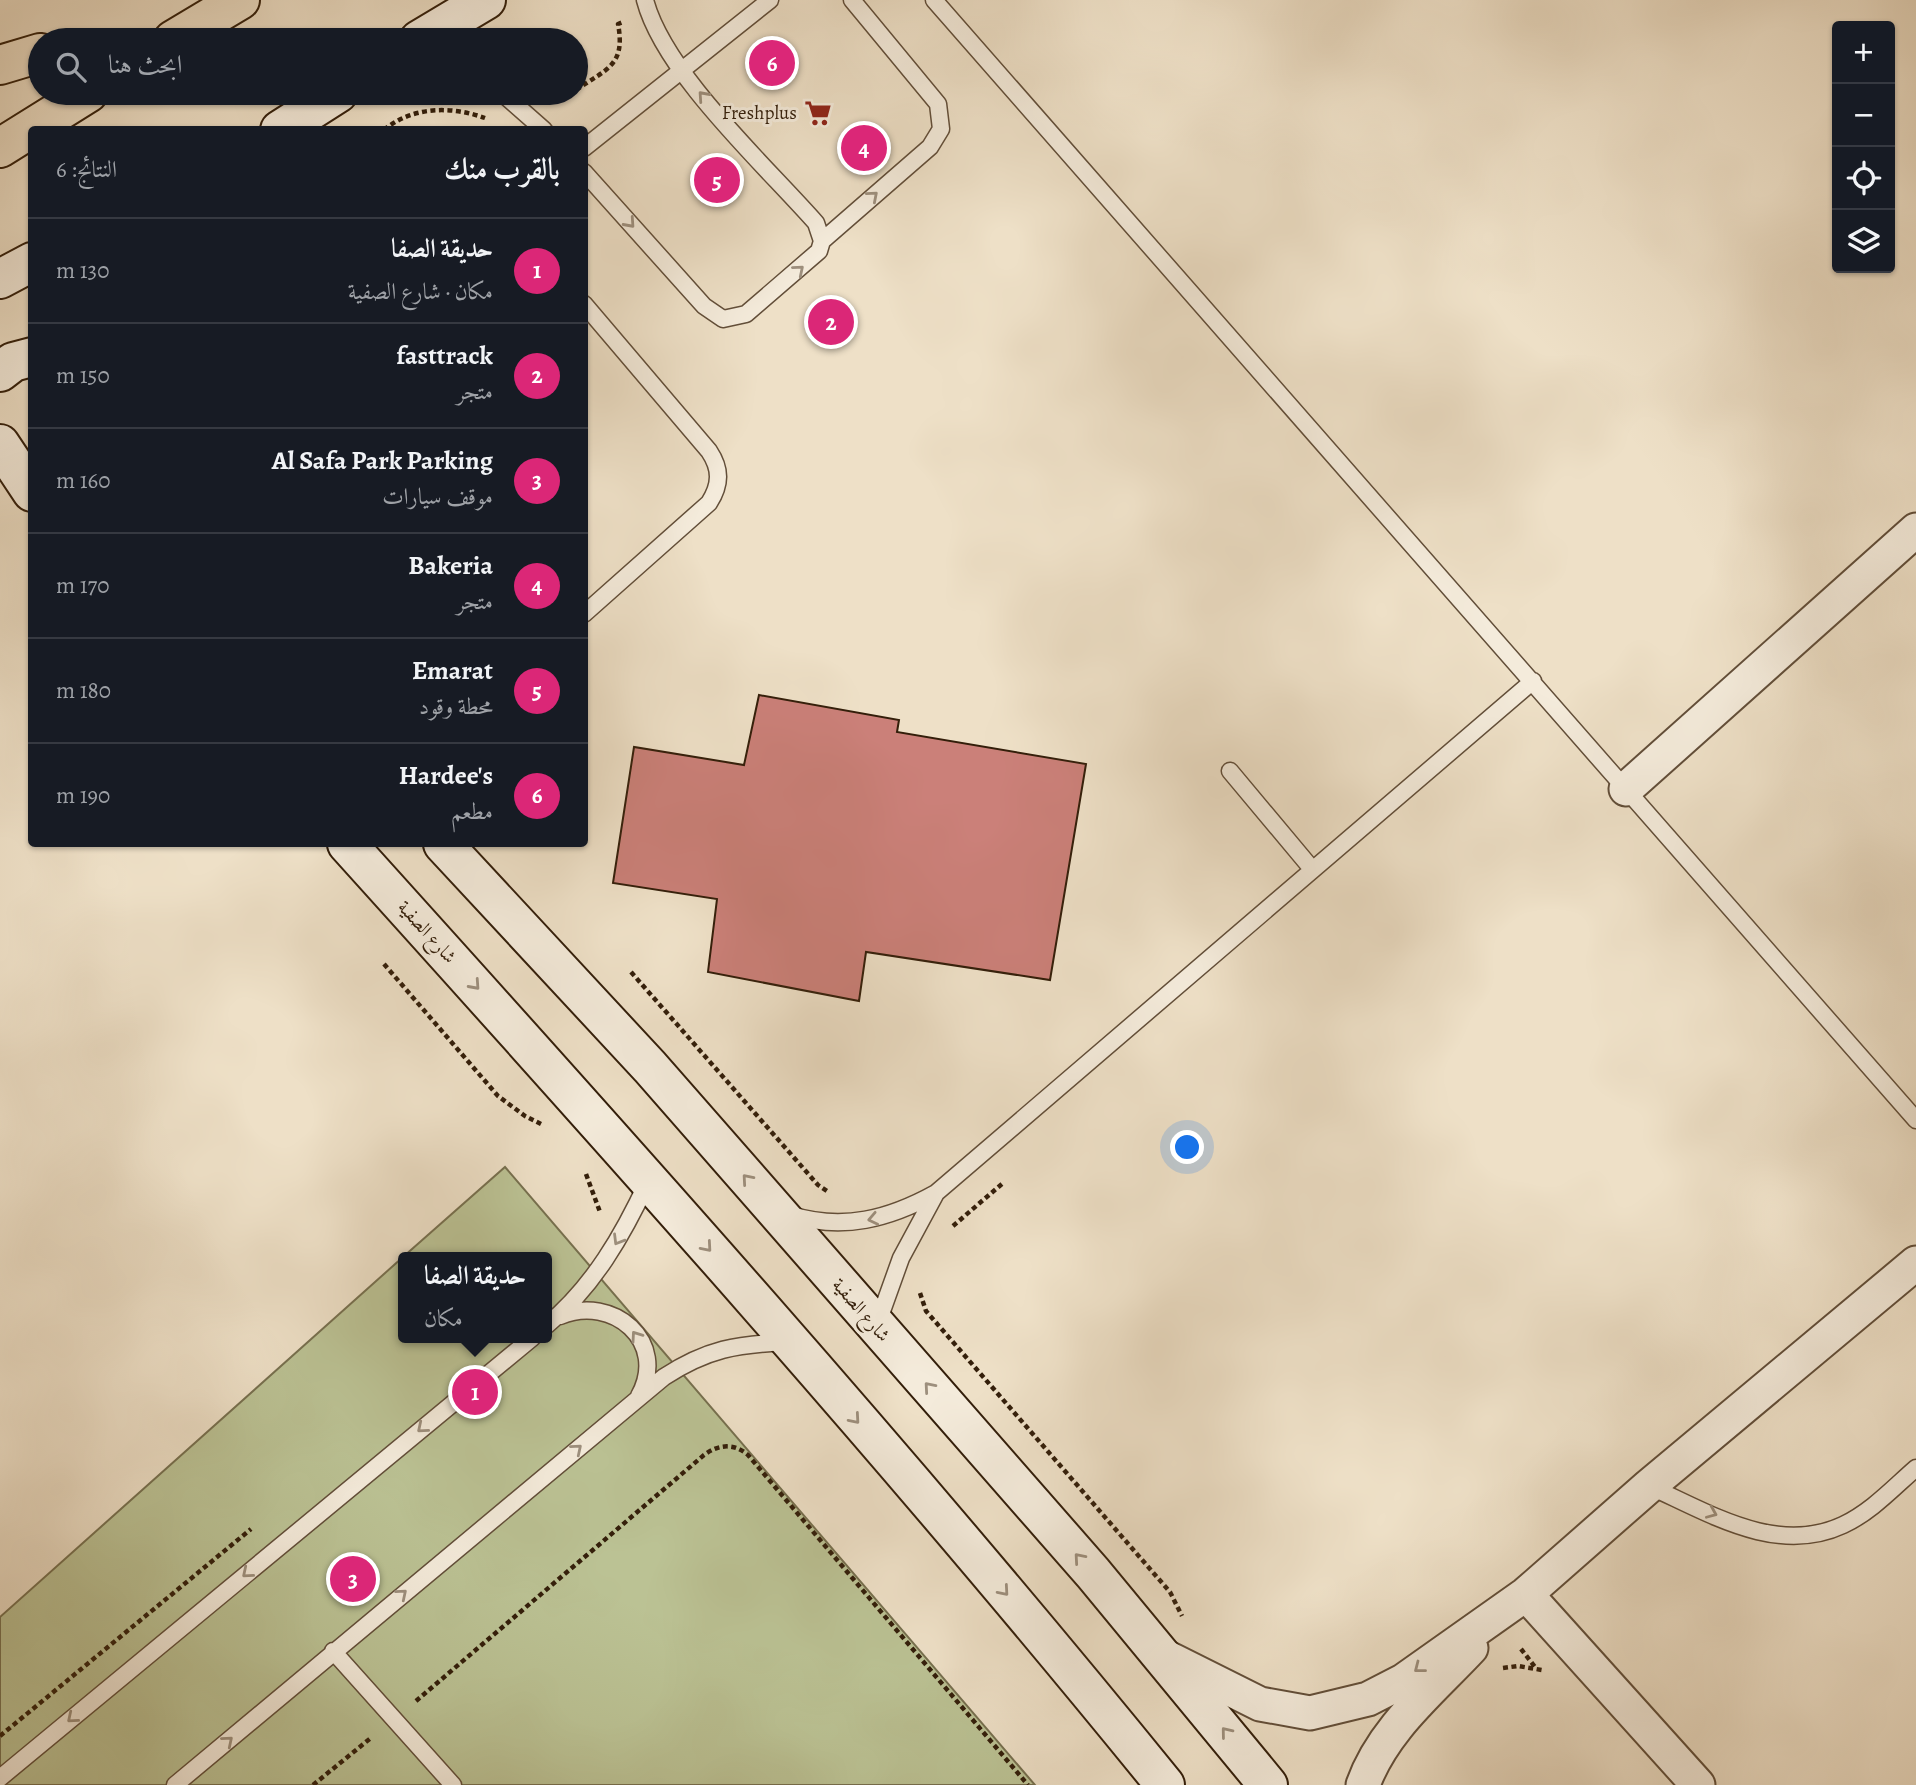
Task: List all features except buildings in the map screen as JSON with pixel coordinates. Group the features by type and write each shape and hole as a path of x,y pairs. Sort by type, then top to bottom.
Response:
{"highway":[{"path":"193,28 240,0"},
{"path":"0,65 28,56"},
{"path":"35,126 69,105"},
{"path":"0,148 28,130"}],"main road":[{"path":"439,28 486,0"},
{"path":"293,126 322,105"},
{"path":"0,279 28,264"},
{"path":"0,372 13,362 28,357"},
{"path":"0,444 28,488"},
{"path":"0,466 28,490"},
{"name":"شارع الصفية","path":"350,847 649,1179 1060,1656 1165,1785"},
{"name":"شارع الصفية","path":"446,847 650,1067 877,1327 1173,1642 1268,1785"}],"street":[{"path":"1626,789 1916,530"},
{"path":"1173,1642 1261,1704 1310,1713 1368,1699 1403,1681 1433,1657 1497,1617 1526,1594 1649,1486 1916,1263"},
{"path":"1526,1594 1698,1785"},
{"path":"1363,1785 1381,1747 1405,1715 1433,1689 1497,1617"}],"lane":[{"path":"588,145 771,0"},
{"path":"588,176 704,306 723,319 746,314 812,260 822,241 930,147 941,129 938,104 852,0"},
{"path":"934,0 1916,1120"},
{"path":"646,4 681,72 816,223 822,241"},
{"path":"516,105 539,126"},
{"path":"588,309 709,451 715,460 719,482 709,503 588,610"},
{"path":"774,1210 807,1220 841,1223 874,1220 906,1209 936,1193 1533,681"},
{"path":"1230,771 1312,869"},
{"path":"552,1321 610,1254 649,1179"},
{"path":"877,1327 901,1258 936,1193"},
{"path":"552,1322 574,1311 594,1310 613,1315 630,1326 642,1342 648,1361 648,1381 638,1399"},
{"path":"176,1785 333,1651 638,1399 692,1359 722,1348 789,1342"},
{"path":"0,1778 526,1343"},
{"path":"1649,1486 1754,1531 1800,1537 1824,1533 1845,1524 1865,1512 1916,1468"},
{"path":"333,1651 453,1785"}],"path":[{"path":"588,81 615,63 622,50 618,24 646,4"},
{"path":"388,126 395,120 417,112 441,110 474,114 491,122"},
{"path":"384,964 498,1096 545,1127"},
{"path":"631,972 818,1185 831,1194"},
{"path":"583,1170 596,1195 600,1221"},
{"path":"947,1233 1003,1183"},
{"path":"920,1289 926,1311 1170,1592 1181,1611 1173,1642"},
{"path":"313,1785 395,1719 704,1455 721,1446 731,1446 748,1455 1027,1785"}],"green space":[{"path":"505,1167 1035,1785 0,1785 0,1617 398,1261 398,1343 552,1343 552,1252 409,1252"}],"place":[{"name":"Hardee's","path":"772,63"},
{"name":"Freshplus","path":"818,113"},
{"name":"Bakeria","path":"864,148"},
{"name":"Emarat","path":"717,180"},
{"name":"fasttrack","path":"831,322"},
{"name":"حديقة الصفا","path":"475,1392"},
{"name":"Al Safa Park Parking","path":"353,1579"}]}
